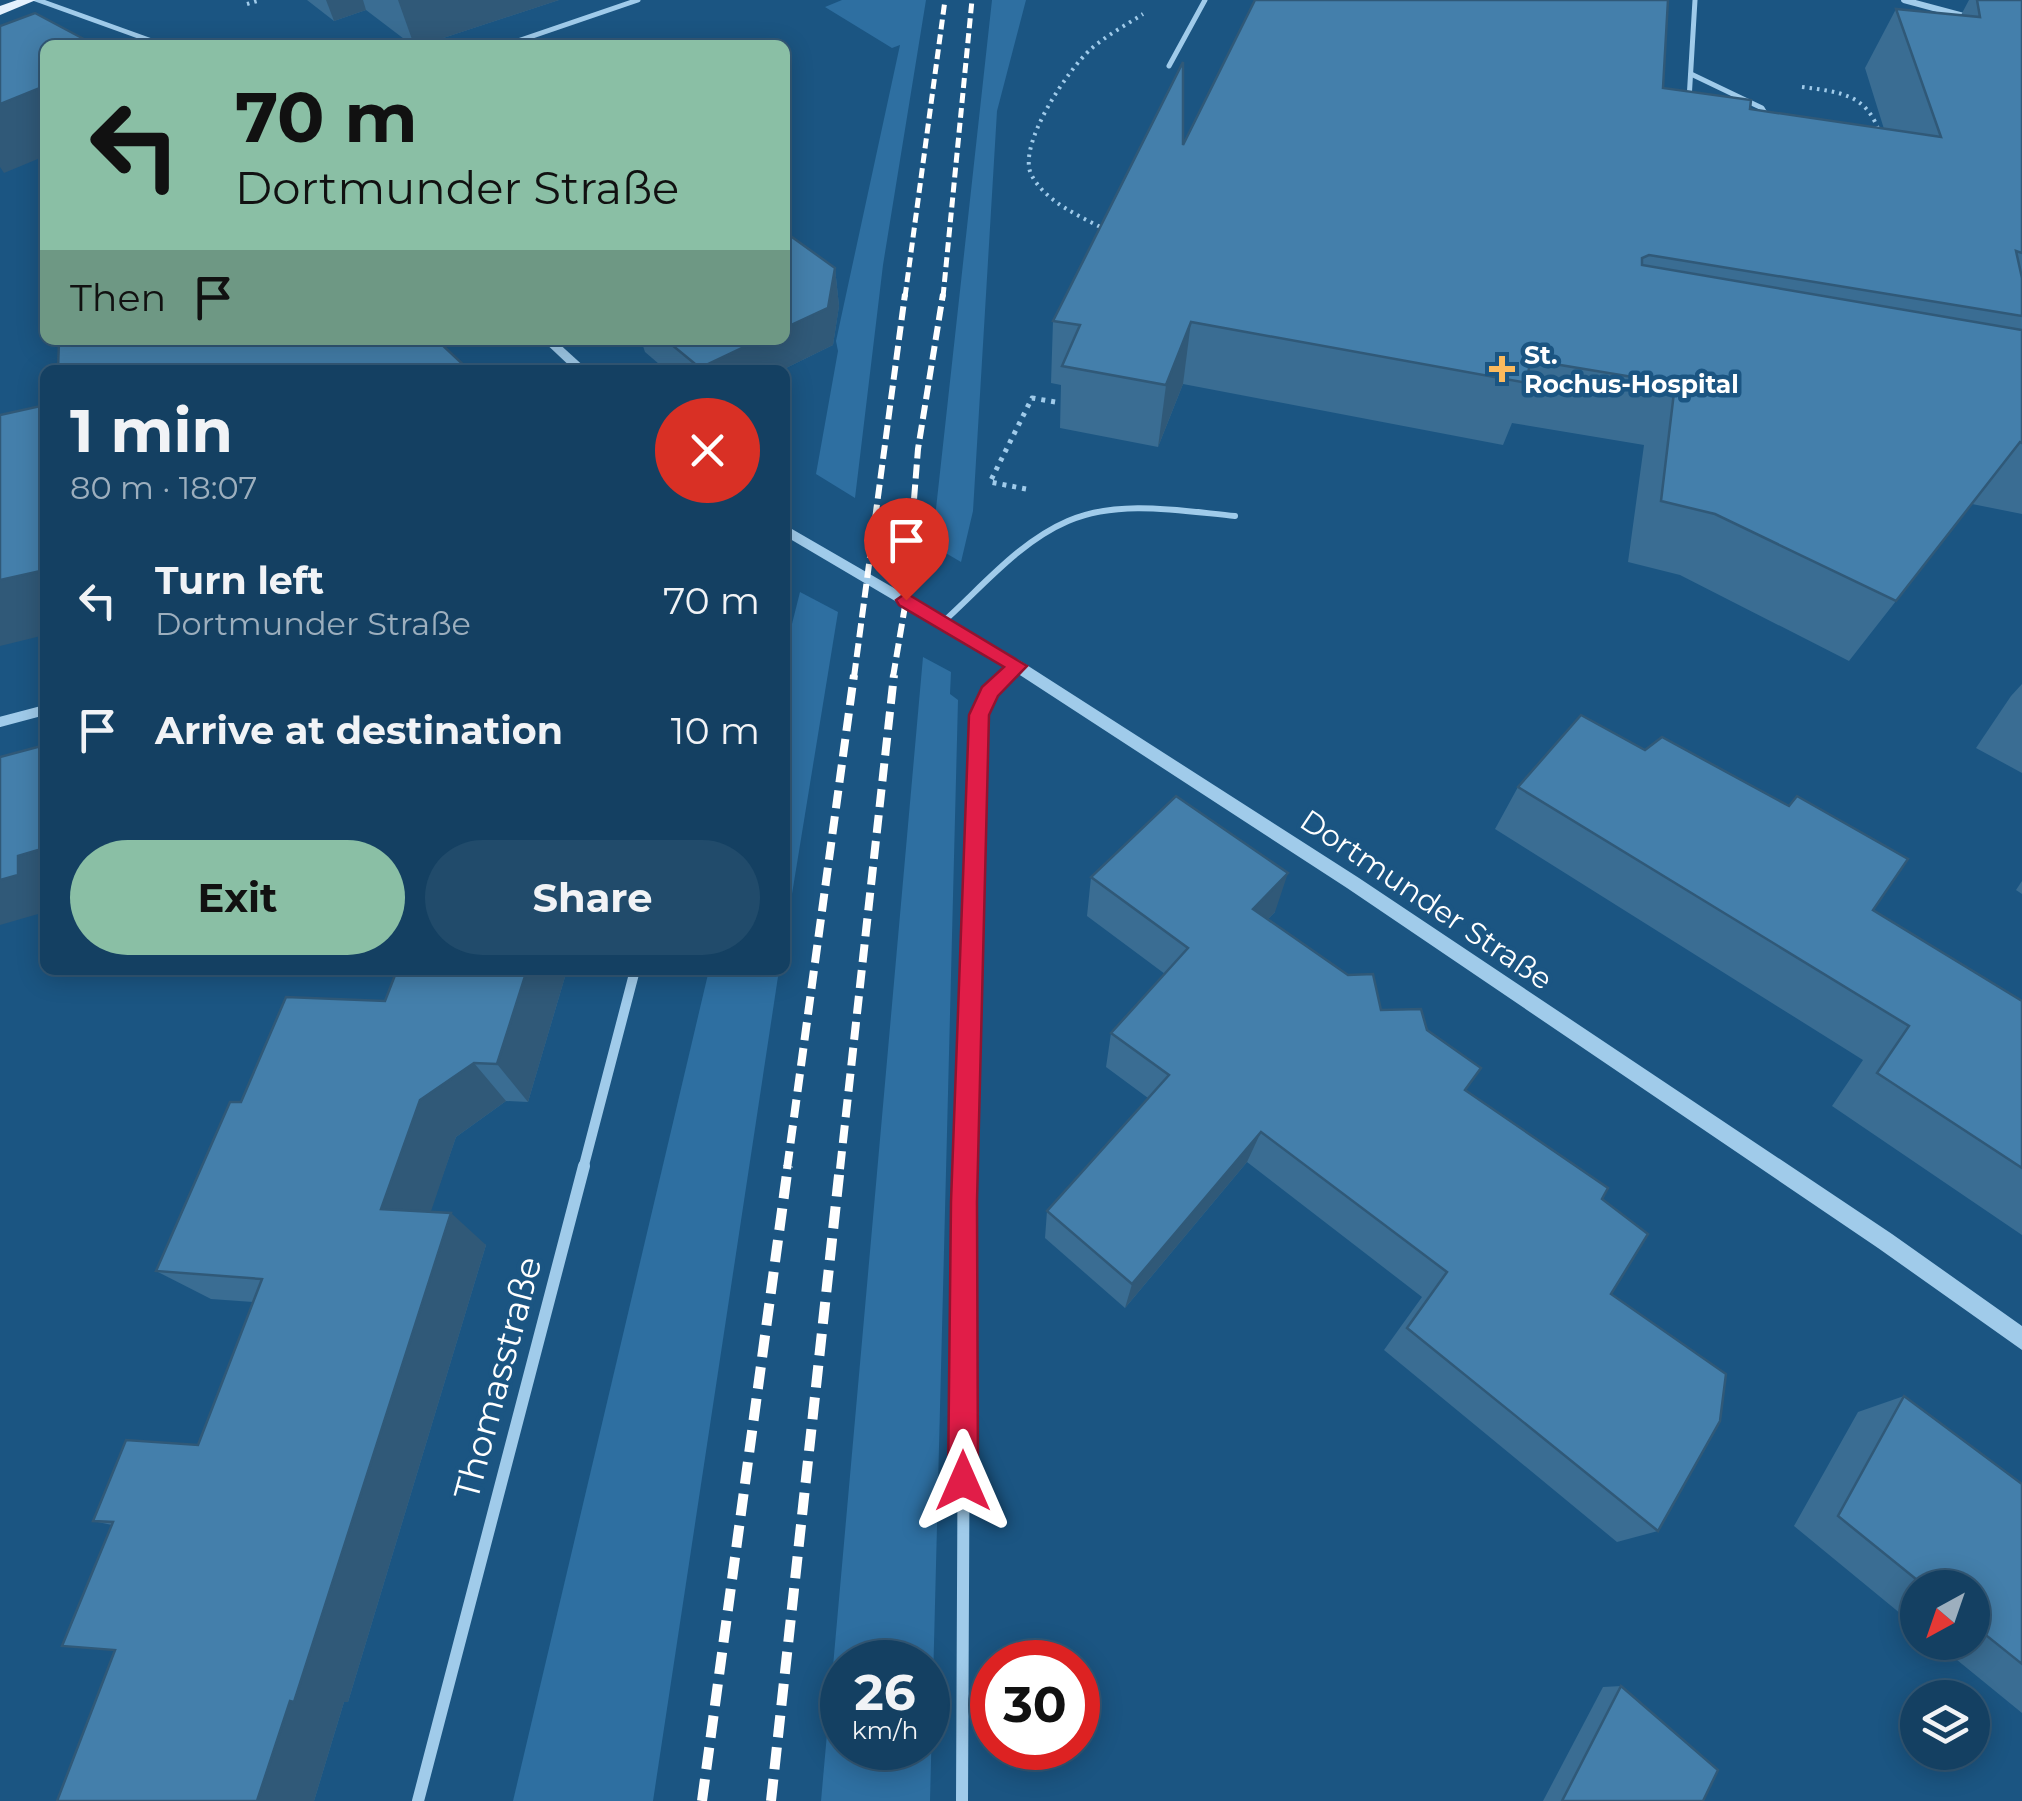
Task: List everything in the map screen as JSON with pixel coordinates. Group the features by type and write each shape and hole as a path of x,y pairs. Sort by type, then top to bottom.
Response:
{"main road":[{"path":"0,11 29,0"}],"street":[{"path":"36,0 151,40"},
{"path":"1904,0 1988,22"},
{"path":"554,345 576,365"},
{"name":"Dortmunder Straße","path":"790,537 1018,666 1354,883 1885,1241 2022,1339"},
{"path":"962,1801 964,1202 979,715 990,692 1018,666"},
{"path":"0,722 40,711"},
{"name":"Thomasstraße","path":"418,1801 634,975"}],"lane":[{"path":"521,40 638,0"},
{"path":"1169,66 1205,0"},
{"path":"1688,116 1696,0"},
{"path":"1691,74 1762,108 1768,116 1768,129"},
{"path":"943,622 1048,532 1071,519 1096,512 1164,510 1235,516"}],"path":[{"path":"247,4 261,0"},
{"path":"1111,232 1054,201 1030,174 1028,151 1064,77 1092,48 1143,14"},
{"path":"1060,403 1032,398 990,482 1046,494 1071,519"}],"shaded area":[{"path":"842,0 926,0 883,265 855,498 816,474 838,351 836,341 900,45 892,48 825,7"},
{"path":"992,0 1026,0 997,111 973,511 961,562 932,545"},
{"path":"800,592 838,612 790,906 790,632"},
{"path":"923,657 951,672 950,694 958,700 934,1640 835,1640"},
{"path":"708,975 778,975 653,1801 513,1801"},
{"path":"824,1770 931,1770 930,1801 821,1801"}],"building":[{"path":"1255,0 1668,0 1663,88 1751,100 1750,109 1941,137 1896,9 1980,17 1977,0 2022,0 2022,253 2016,251 2022,278 2022,316 1649,255 1642,258 1642,265 2022,330 2022,443 1896,601 1715,514 1661,501 1675,384 1530,360 1527,383 1191,322 1166,385 1062,366 1080,325 1053,321 1183,62 1183,145"},
{"path":"35,13 86,40 40,40 40,88 0,104 0,26"},
{"path":"790,236 835,268 828,308 790,326"},
{"path":"59,345 442,345 464,365 58,365"},
{"path":"672,345 748,345 706,365 696,365"},
{"path":"40,406 40,571 0,580 0,415"},
{"path":"1581,715 1645,750 1662,737 1789,806 1797,796 1908,859 1873,910 2022,1001 2022,1168 1877,1073 1909,1026 1518,787"},
{"path":"40,746 40,849 18,856 18,875 0,880 0,757"},
{"path":"1176,796 1288,873 1253,909 1348,975 1373,974 1381,1010 1421,1009 1427,1030 1481,1068 1465,1090 1608,1188 1602,1199 1648,1234 1611,1294 1726,1374 1720,1421 1658,1531 1407,1328 1447,1272 1261,1132 1132,1284 1047,1211 1169,1075 1111,1033 1188,948 1091,877"},
{"path":"395,975 525,975 497,1064 474,1063 420,1100 381,1209 451,1213 294,1702 290,1701 257,1801 57,1801 115,1650 62,1646 113,1522 93,1521 126,1440 198,1445 262,1279 156,1271 230,1102 241,1102 286,997 385,1001"},
{"path":"1904,1396 2022,1484 2022,1664 1990,1638 1990,1570 1905,1570 1838,1516"},
{"path":"1621,1686 1718,1770 1703,1801 1562,1801"}],"railway":[{"path":"905,297 945,0"},
{"path":"943,297 972,0"},
{"path":"854,677 905,294"},
{"path":"893,677 906,600 918,449 943,294"},
{"path":"787,1169 854,675"},
{"path":"840,1169 894,675"},
{"path":"702,1801 788,1166"},
{"path":"771,1801 840,1166"}],"place":[{"name":"St. Rochus-Hospital","path":"1502,369"}],"route":[{"path":"906,600 1018,666 990,692 979,715 964,1202 963,1481"}]}
